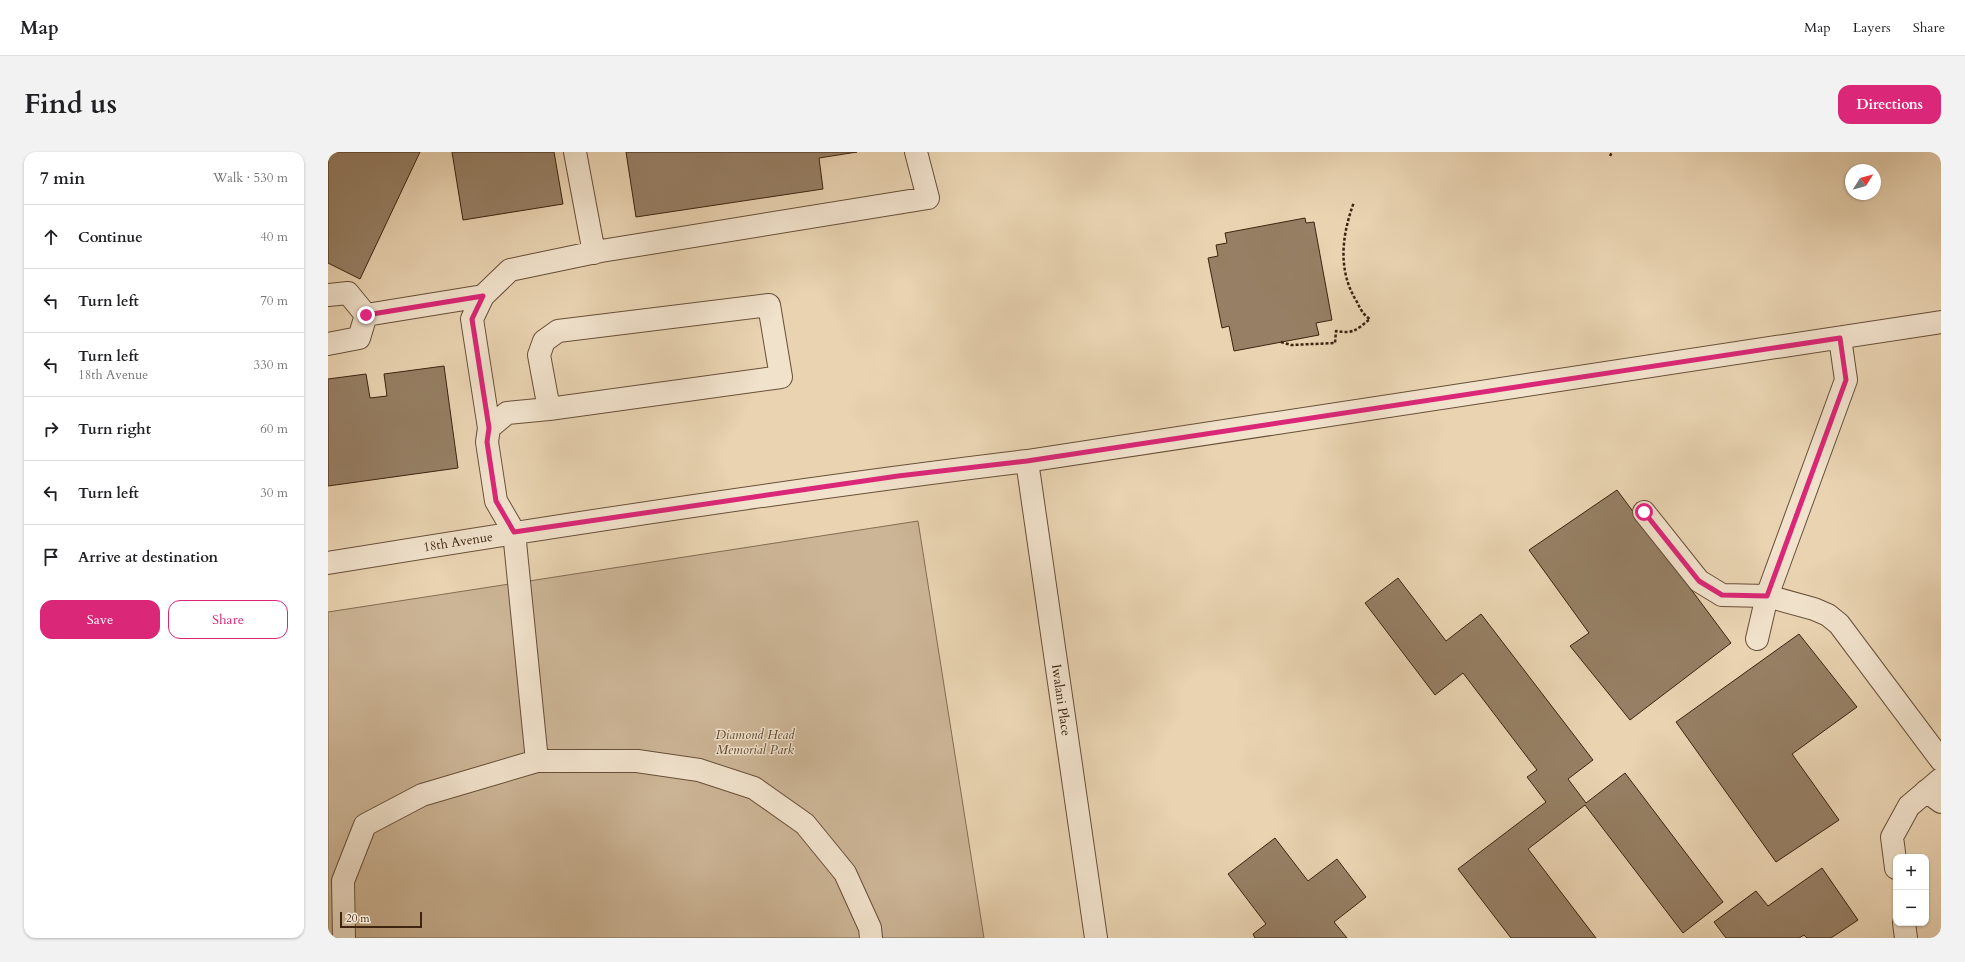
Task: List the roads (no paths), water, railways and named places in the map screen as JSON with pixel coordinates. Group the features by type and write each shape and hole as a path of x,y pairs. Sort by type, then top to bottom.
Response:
{"street":[{"path":"575,152 594,253"},
{"path":"537,761 514,532 496,501 487,442 489,428 472,319 483,296 510,270 594,253 928,198 916,152"},
{"path":"328,295 348,292 366,315"},
{"path":"366,315 483,296"},
{"path":"489,428 507,412 548,409 781,377 769,305 558,331 544,341 539,355 548,409"},
{"path":"328,344 359,338 366,315"},
{"name":"18th Avenue","path":"328,563 514,532 898,476 1027,461 1941,322"},
{"path":"1757,639 1767,596 1846,380 1840,338"},
{"name":"Iwalani Place","path":"1027,461 1096,938"},
{"path":"1644,512 1699,581 1722,595 1767,596 1814,609 1828,615 1839,624 1941,760"},
{"path":"344,938 343,881 365,825 422,795 537,761 637,761 699,770 754,788 805,824 845,873 870,928 871,938"},
{"path":"1894,854 1892,837 1909,806 1936,791"},
{"path":"1904,926 1906,938"}],"park label":[{"name":"Diamond Head Memorial Park","path":"755,742"}]}
